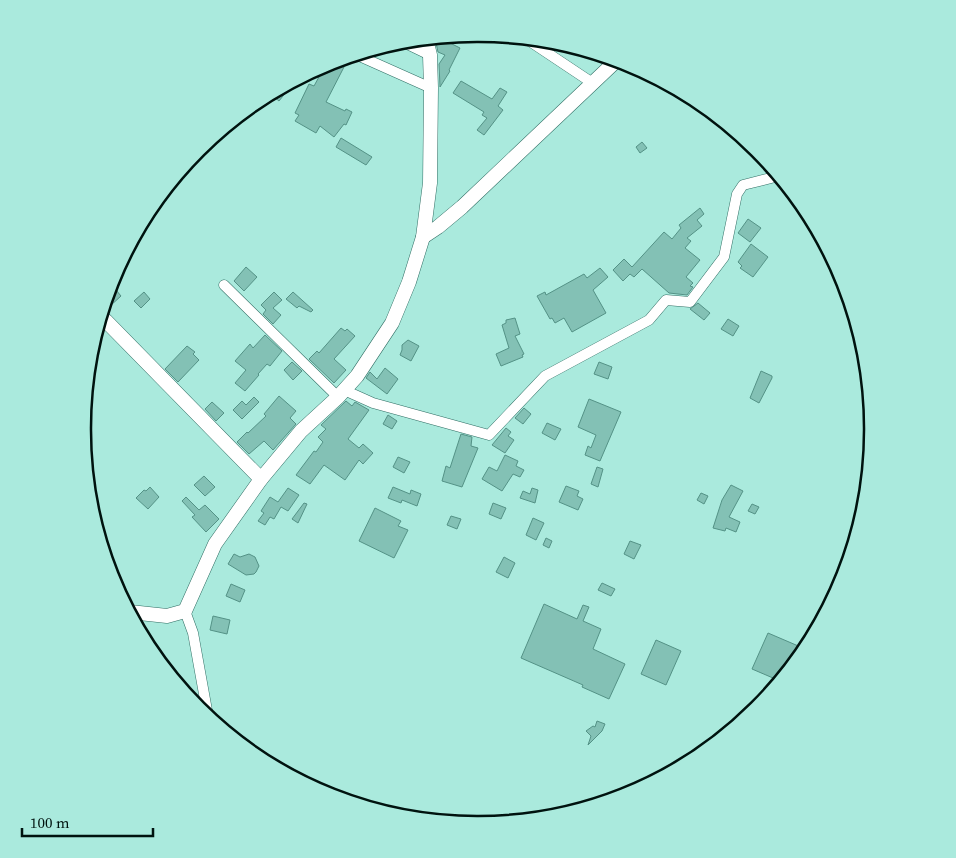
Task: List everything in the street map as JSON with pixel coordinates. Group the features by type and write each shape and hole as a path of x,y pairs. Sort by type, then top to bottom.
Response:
{"street":[{"path":"206,703 193,633 185,611 215,544 261,479 301,431 341,393 373,353 392,323 410,282 423,237 430,183 431,88 430,55 428,46"},
{"path":"416,48 430,55"},
{"path":"540,48 592,82"},
{"path":"367,59 431,88"},
{"path":"423,237 438,228 462,207 610,66"},
{"path":"224,285 341,393 490,436 545,376 649,320 666,300 690,302 724,257 737,194 744,185 772,178"},
{"path":"107,322 261,479"},
{"path":"138,613 167,616 185,611"}],"building":[{"path":"451,43 460,48 450,71 440,87 439,64 445,55 438,52 436,45"},
{"path":"344,67 326,102 345,111 346,109 352,112 346,125 344,124 334,137 320,126 316,133 295,121 299,115 295,113 309,84 314,86 319,77"},
{"path":"461,81 492,99 500,88 507,92 498,106 503,110 484,135 477,130 487,118 482,115 484,112 453,93"},
{"path":"341,138 372,157 366,165 336,147"},
{"path":"642,142 647,148 640,153 636,147"},
{"path":"700,208 704,214 697,220 702,226 687,238 691,241 685,248 700,260 686,277 693,283 690,286 693,287 687,295 669,293 642,269 634,277 630,274 623,281 613,270 624,259 632,267 664,232 672,239 681,228 679,225"},
{"path":"748,219 761,228 750,242 738,233"},
{"path":"751,244 768,257 753,277 740,268 742,266 738,262"},
{"path":"246,267 257,277 244,291 234,281"},
{"path":"600,268 608,277 593,290 606,313 572,332 564,318 555,323 552,318 550,319 537,296 545,292 546,295 584,274 587,278"},
{"path":"117,291 121,296 112,304"},
{"path":"144,292 150,299 141,308 134,301"},
{"path":"274,292 282,300 273,308 281,315 273,324 263,314 266,310 261,305"},
{"path":"293,292 313,310 311,312 299,306 297,308 286,299"},
{"path":"698,303 710,313 704,320 690,309"},
{"path":"515,318 520,334 515,336 524,354 522,355 523,357 501,366 496,354 509,348 502,325 506,323 506,320"},
{"path":"728,319 739,326 733,336 721,329"},
{"path":"341,328 345,331 347,329 355,336 334,359 346,370 334,383 309,359 317,351 319,353"},
{"path":"265,335 282,351 270,366 267,364 245,391 235,383 246,370 235,361 250,344 253,348"},
{"path":"408,340 419,346 411,361 400,355 402,345"},
{"path":"187,346 195,352 193,354 199,360 178,382 165,369"},
{"path":"292,362 302,371 293,380 284,370"},
{"path":"599,362 612,367 608,379 594,374"},
{"path":"385,368 398,379 387,394 366,378 370,372 377,379"},
{"path":"761,371 772,376 772,378 759,403 750,398"},
{"path":"279,396 296,411 290,418 296,424 273,450 264,441 249,454 237,442 266,416 264,414"},
{"path":"254,397 259,402 242,419 233,410 242,401 246,405"},
{"path":"589,399 621,412 600,461 585,455 588,446 591,448 596,435 578,427"},
{"path":"346,401 352,406 355,402 369,410 348,439 359,448 363,444 373,453 363,464 359,460 345,480 324,465 310,484 296,475 323,442 318,437 326,429 321,425"},
{"path":"212,402 224,413 216,421 205,409"},
{"path":"524,408 531,414 523,424 515,418"},
{"path":"388,415 397,421 392,429 383,424"},
{"path":"547,423 561,429 555,440 542,433"},
{"path":"506,428 511,432 508,436 514,440 505,453 492,445"},
{"path":"461,434 472,437 471,446 478,448 462,487 442,481 446,466 450,468"},
{"path":"505,455 518,461 516,466 524,470 520,477 513,474 502,491 482,479 489,467 497,471"},
{"path":"398,457 410,462 404,473 393,467"},
{"path":"597,467 603,469 598,487 591,484"},
{"path":"204,476 215,487 205,496 194,485"},
{"path":"731,485 743,491 729,517 740,522 736,532 726,528 725,531 713,528 722,500"},
{"path":"566,486 579,491 577,496 583,499 578,510 559,502"},
{"path":"150,487 159,497 148,509 136,498"},
{"path":"393,487 410,494 411,490 421,494 417,506 402,500 401,503 388,498"},
{"path":"288,488 299,495 288,511 281,507 274,519 270,517 265,525 258,521 264,513 261,511 270,497 278,502"},
{"path":"532,488 538,490 535,503 520,498 523,491 530,494"},
{"path":"701,493 708,496 704,504 697,500"},
{"path":"186,497 199,510 205,505 219,519 206,532 192,517 195,515 182,501"},
{"path":"304,503 307,504 298,523 292,519"},
{"path":"493,503 506,508 501,519 489,514"},
{"path":"752,504 759,507 755,514 748,511"},
{"path":"375,508 401,521 398,526 408,530 394,558 359,541"},
{"path":"451,516 461,519 457,529 447,525"},
{"path":"533,518 544,523 536,540 526,535"},
{"path":"546,538 552,541 549,548 543,545"},
{"path":"630,541 641,545 634,559 624,554"},
{"path":"234,554 240,557 249,554 255,557 259,566 256,572 246,575 228,564"},
{"path":"504,557 515,563 508,578 496,572"},
{"path":"602,583 615,589 611,596 598,590"},
{"path":"231,584 245,590 240,602 226,596"},
{"path":"544,604 577,619 583,605 589,607 583,621 601,629 593,649 625,664 609,699 582,687 583,685 521,658"},
{"path":"213,616 230,620 227,634 210,630"},
{"path":"768,633 798,646 774,678 752,669"},
{"path":"656,640 681,651 666,685 641,674"},
{"path":"597,721 605,724 602,731 588,745 591,736 586,731 593,726 595,727"}]}
